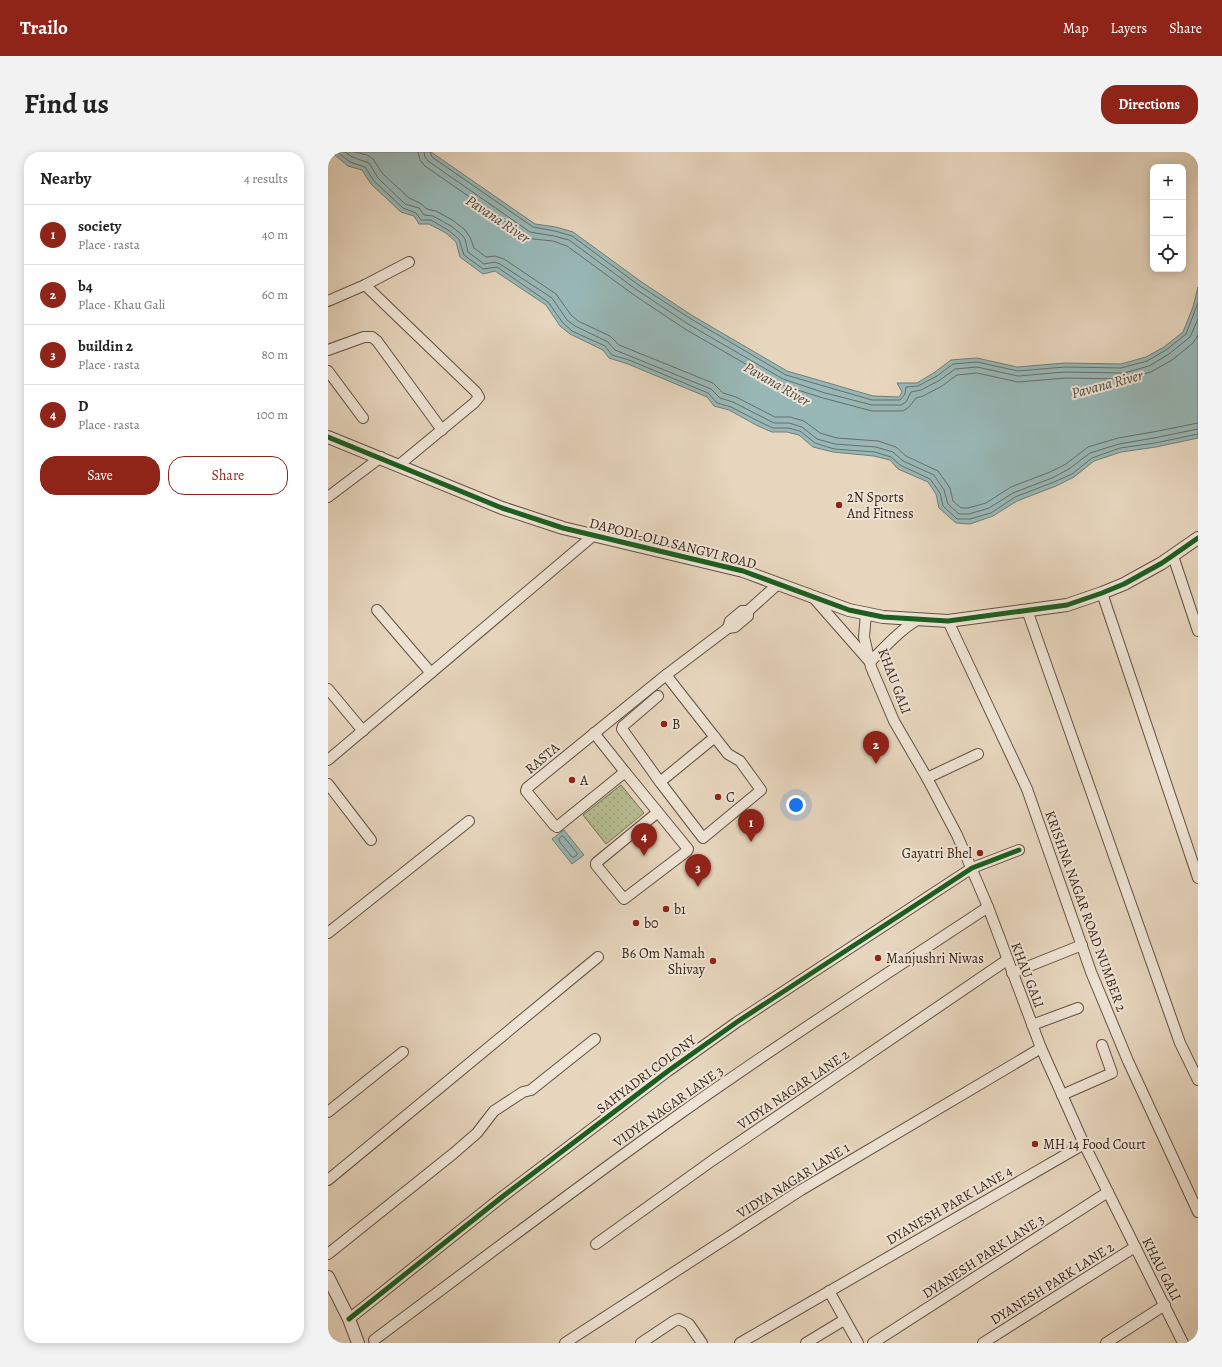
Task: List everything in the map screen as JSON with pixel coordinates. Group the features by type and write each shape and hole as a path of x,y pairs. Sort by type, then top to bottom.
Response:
{"street":[{"path":"328,302 409,262"},
{"path":"365,285 478,395 478,399 399,465"},
{"path":"328,350 364,337 372,337 377,341 442,430"},
{"path":"328,371 363,418"},
{"name":"DAPODI-OLD SANGVI ROAD","path":"328,436 538,520 743,572 849,610 883,617 948,621 1067,605 1102,593 1137,577 1173,556 1198,538"},
{"path":"328,497 381,457"},
{"path":"328,760 594,535"},
{"path":"1173,556 1198,631"},
{"name":"RASTA","path":"625,772 557,827 526,792 527,788 666,675 728,628 730,621 733,618 742,611 748,611 778,584"},
{"path":"1102,593 1198,878"},
{"path":"812,596 870,662 899,633 918,620"},
{"path":"377,610 431,673"},
{"path":"1027,610 1180,1043 1198,1080"},
{"name":"KHAU GALI","path":"866,613 864,637 870,662 894,721 958,835 988,907 1041,1048 1084,1144 1183,1343"},
{"name":"KRISHNA NAGAR ROAD NUMBER 2","path":"948,621 1027,789 1091,972 1128,1060 1198,1212"},
{"path":"658,696 623,726 622,729 702,838 705,838 761,790 740,761 731,756 666,675"},
{"path":"328,689 363,731"},
{"path":"594,733 625,772 658,812 687,848 688,850 624,899 596,865 596,863 658,812"},
{"path":"660,782 715,737"},
{"path":"927,778 978,754"},
{"path":"328,784 371,840"},
{"path":"328,933 469,821"},
{"name":"SAHYADRI COLONY","path":"349,1319 502,1197 693,1053 737,1022 972,868 1019,850"},
{"name":"VIDYA NAGAR LANE 3","path":"374,1340 590,1178 681,1113 778,1046 988,907"},
{"path":"1012,973 1082,946"},
{"path":"328,1180 598,957"},
{"name":"VIDYA NAGAR LANE 2","path":"596,1244 713,1160 1007,960"},
{"path":"1032,1026 1078,1008"},
{"path":"328,1254 454,1153 477,1133 494,1111 524,1092 531,1090 595,1039"},
{"path":"1062,1095 1112,1073 1102,1045"},
{"name":"VIDYA NAGAR LANE 1","path":"565,1343 801,1190 1041,1048"},
{"path":"328,1112 403,1052"},
{"name":"DYANESH PARK LANE 4","path":"740,1343 1084,1144"},
{"name":"DYANESH PARK LANE 3","path":"873,1343 1108,1192"},
{"name":"DYANESH PARK LANE 2","path":"984,1343 1135,1247"},
{"path":"328,1277 349,1319 358,1343"},
{"path":"829,1291 858,1343"},
{"path":"1106,1343 1165,1305"},
{"path":"641,1343 679,1319 689,1324 702,1343"},
{"path":"806,1343 844,1320"}],"green space":[{"path":"621,785 644,813 606,844 583,815"}],"water":[{"name":"Pavana River","path":"328,152 431,152 535,224 556,227 573,232 643,283 693,316 787,371 873,396 899,397 902,392 897,383 917,383 951,360 977,358 1017,367 1065,363 1121,364 1146,357 1164,347 1183,332 1193,307 1198,287 1198,438 1156,447 1121,452 1094,461 1074,477 1056,486 1017,501 993,516 970,524 956,523 939,508 936,494 928,482 898,469 890,460 874,456 833,452 813,447 799,435 787,432 772,432 729,410 714,406 707,397 628,364 609,358 603,350 570,334 560,326 546,305 495,271 483,274 460,257 456,242 446,233 429,224 419,224 414,216 401,212 371,184 362,170 348,166 335,155"},
{"path":"564,830 584,855 572,864 552,839"}],"cycle path":[{"path":"328,437 502,508 563,528 743,571 849,610 883,617 948,621 1067,605 1124,584 1162,563 1198,538"},
{"path":"349,1319 502,1197 668,1071 737,1022 972,868 1019,850"}],"place":[{"name":"2N Sports And Fitness","path":"839,505"},
{"name":"B","path":"664,724"},
{"name":"b4","path":"876,764"},
{"name":"A","path":"572,780"},
{"name":"C","path":"718,797"},
{"name":"society","path":"751,842"},
{"name":"Gayatri Bhel","path":"980,853"},
{"name":"D","path":"644,856"},
{"name":"buildin 2","path":"698,887"},
{"name":"b1","path":"666,909"},
{"name":"b0","path":"636,923"},
{"name":"Manjushri Niwas","path":"878,958"},
{"name":"B6 Om Namah Shivay","path":"713,961"},
{"name":"MH 14 Food Court","path":"1035,1144"}]}
